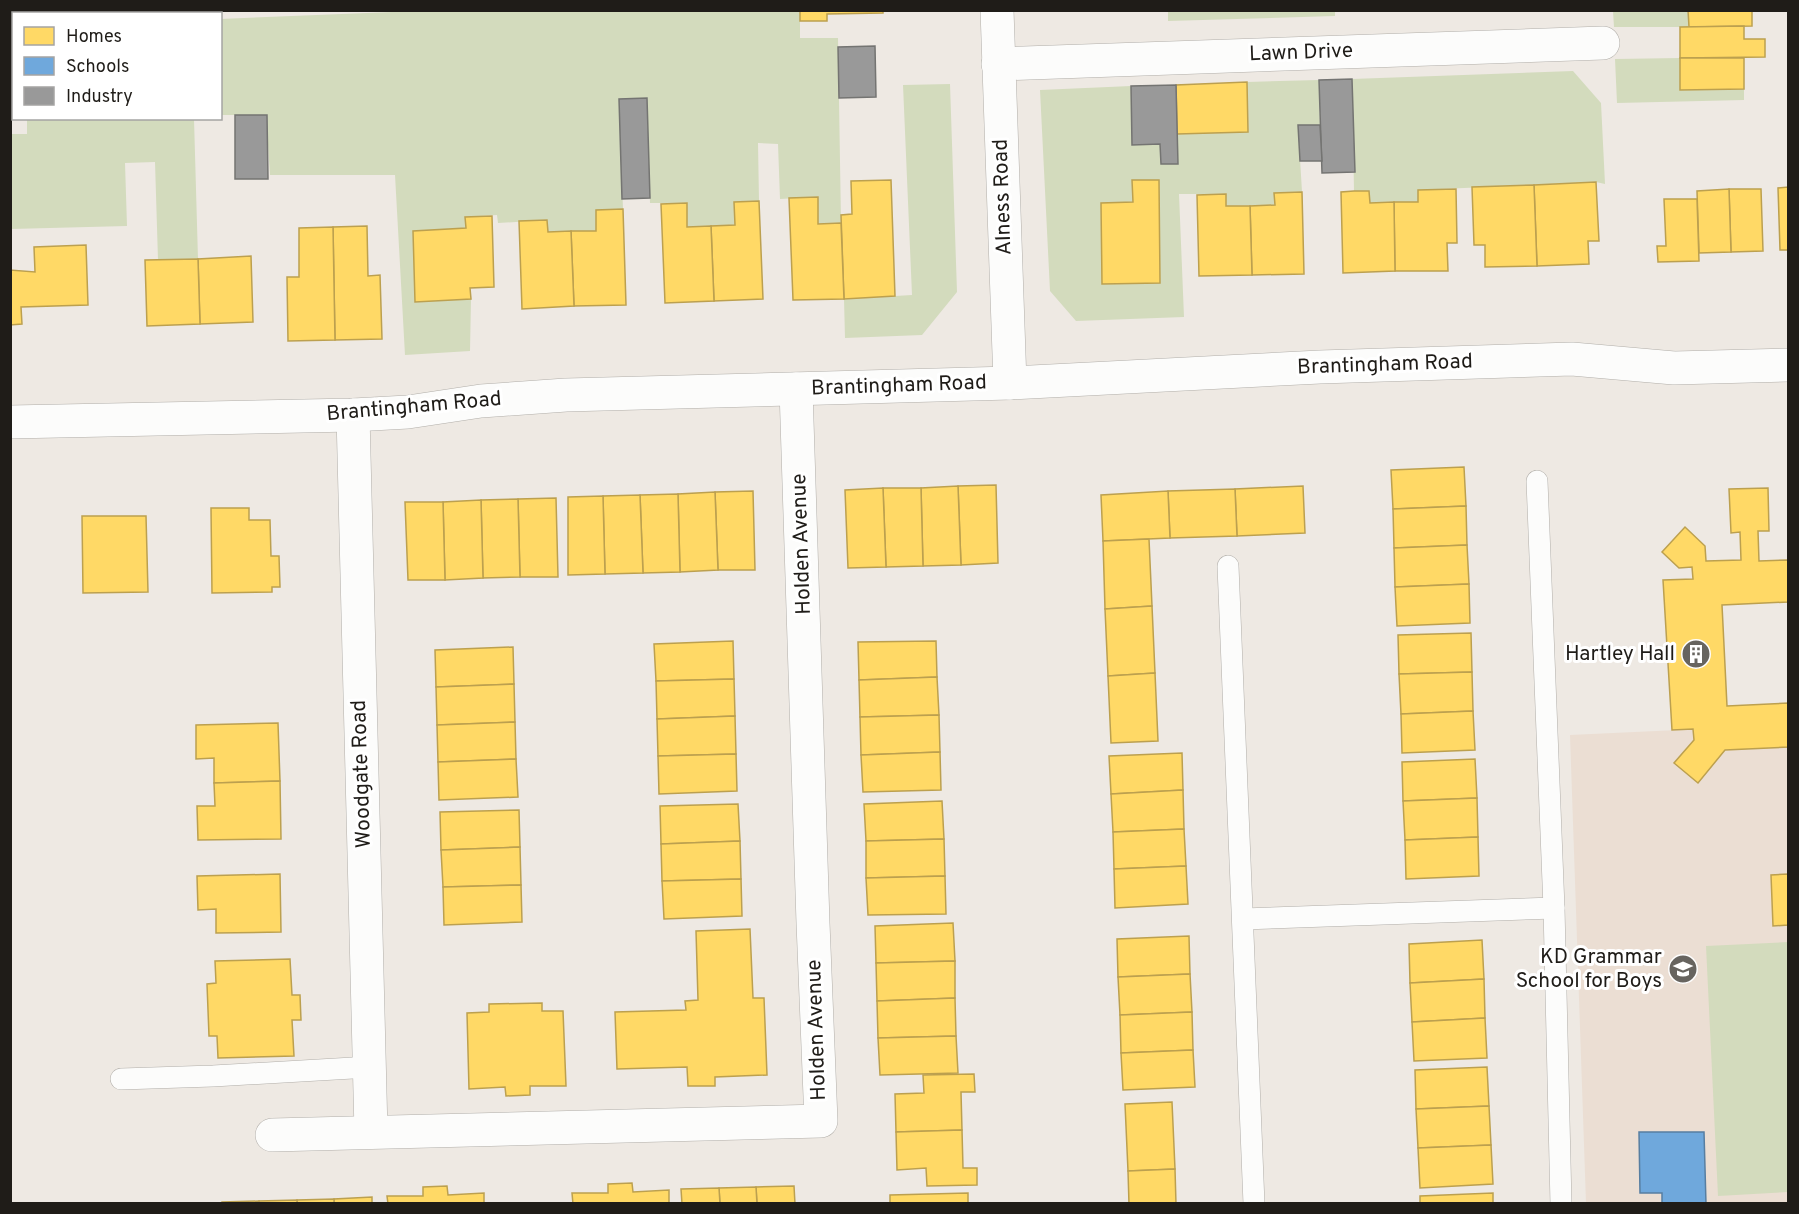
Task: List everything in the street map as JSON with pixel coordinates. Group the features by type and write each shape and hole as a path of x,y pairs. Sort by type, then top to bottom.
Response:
{"street":[{"name":"Alness Road","path":"997,10 1010,383"},
{"name":"Lawn Drive","path":"998,64 1603,42"},
{"name":"Brantingham Road","path":"10,422 353,415 408,412 482,401 566,395 1010,383 1296,368 1572,359 1674,368 1788,365"},
{"name":"Holden Avenue","path":"272,1135 821,1121 796,389"},
{"name":"Woodgate Road","path":"353,415 371,1132"}],"lane":[{"path":"1537,481 1554,908 1561,1203"},
{"path":"1228,566 1254,1203"},
{"path":"1243,919 1554,908"},
{"path":"121,1079 370,1067"}],"shaded area":[{"name":"KD Grammar School for Boys","path":"1788,725 1788,1203 1586,1203 1570,735"}],"green space":[{"path":"392,10 800,11 800,38 838,38 841,223 818,224 817,197 780,199 778,144 758,143 759,201 734,202 735,225 687,227 687,203 650,203 647,98 619,99 623,209 596,210 596,231 548,232 547,220 498,223 497,215 465,217 466,228 413,231 415,301 471,299 470,351 405,355 395,175 270,175 266,115 222,115 222,19 392,12"},
{"path":"1335,10 1335,16 1168,21 1168,11"},
{"path":"1613,11 1688,11 1689,27 1614,27"},
{"path":"1680,58 1680,90 1744,89 1744,100 1617,103 1615,59"},
{"path":"1573,71 1601,103 1605,184 1596,182 1419,190 1418,202 1370,203 1369,191 1354,191 1352,79"},
{"path":"1319,80 1320,125 1298,125 1302,192 1275,193 1275,205 1226,206 1225,194 1179,194 1184,317 1076,321 1050,291 1040,90 1131,86 1132,145 1160,144 1161,164 1178,163 1177,134 1248,131 1247,82"},
{"path":"950,84 957,292 922,335 845,338 844,299 912,295 903,85"},
{"path":"27,120 194,120 198,259 158,260 155,162 125,163 127,226 11,229 11,134 27,134"},
{"path":"1788,942 1788,1192 1718,1196 1706,946"}],"building: Homes":[{"path":"142,10 208,10 208,12 142,12"},
{"path":"800,10 883,10 883,13 827,14 827,21 800,21"},
{"path":"1688,10 1752,10 1752,26 1689,27"},
{"path":"1744,26 1744,39 1765,39 1765,57 1680,58 1680,27"},
{"path":"10,54 12,54 12,88 10,88"},
{"path":"1680,58 1744,58 1744,89 1680,90"},
{"path":"1247,82 1248,132 1177,134 1176,85"},
{"path":"891,180 895,296 844,299 841,215 852,214 851,181"},
{"path":"1132,180 1159,180 1160,283 1102,284 1101,203 1133,202"},
{"path":"1596,182 1599,241 1588,241 1589,264 1537,266 1534,185"},
{"path":"1534,185 1537,266 1485,267 1485,245 1474,245 1472,187"},
{"path":"1788,187 1788,250 1780,250 1778,188"},
{"path":"1456,189 1457,243 1447,243 1448,271 1395,271 1394,202 1418,202 1418,190"},
{"path":"1729,189 1761,189 1763,251 1731,252"},
{"path":"1729,189 1731,252 1699,253 1697,191"},
{"path":"1369,191 1370,203 1394,202 1395,271 1343,273 1341,192"},
{"path":"1302,192 1304,274 1252,275 1250,206 1275,205 1274,193"},
{"path":"1226,194 1226,206 1250,206 1252,275 1199,276 1197,195"},
{"path":"818,197 818,224 841,223 844,299 793,300 789,198"},
{"path":"1664,199 1697,199 1699,261 1658,262 1657,246 1666,246"},
{"path":"759,201 763,299 714,301 711,226 735,225 734,202"},
{"path":"687,203 687,227 711,226 714,301 665,303 661,204"},
{"path":"623,209 626,305 574,306 571,231 596,231 596,210"},
{"path":"492,216 494,287 470,288 471,299 415,302 413,231 466,228 465,217"},
{"path":"547,220 548,232 571,231 574,306 522,309 519,221"},
{"path":"367,226 368,276 380,275 382,339 335,340 333,227"},
{"path":"333,227 335,340 288,341 287,277 299,277 299,228"},
{"path":"86,245 88,305 21,307 22,324 10,325 10,270 35,272 34,247"},
{"path":"251,256 253,322 200,324 198,259"},
{"path":"198,259 200,324 147,326 145,260"},
{"path":"1464,467 1466,506 1393,509 1391,470"},
{"path":"996,485 998,563 961,565 958,486"},
{"path":"958,486 961,565 923,566 921,488"},
{"path":"1303,486 1305,533 1237,536 1235,489"},
{"path":"883,488 921,488 923,566 886,567"},
{"path":"883,488 886,567 848,568 845,490"},
{"name":"Hartley Hall","path":"1768,488 1769,531 1758,531 1759,561 1788,560 1788,602 1722,605 1727,706 1788,703 1788,747 1725,750 1698,783 1674,763 1694,740 1693,729 1672,730 1663,580 1693,579 1692,567 1679,568 1662,552 1685,527 1705,546 1706,561 1741,560 1740,532 1731,533 1729,489"},
{"path":"1235,489 1237,536 1170,538 1168,491"},
{"path":"753,491 755,570 718,570 715,492"},
{"path":"1168,491 1170,538 1103,541 1101,495"},
{"path":"715,492 718,570 680,572 678,494"},
{"path":"678,494 680,572 643,573 640,495"},
{"path":"640,495 643,573 605,574 603,496"},
{"path":"603,496 605,574 568,575 568,497"},
{"path":"556,498 558,577 520,577 518,499"},
{"path":"518,499 520,577 483,578 481,500"},
{"path":"481,500 483,578 445,580 443,502"},
{"path":"405,502 443,502 445,580 408,580"},
{"path":"1466,506 1467,545 1394,548 1393,509"},
{"path":"211,508 249,508 249,520 270,520 271,556 279,556 280,587 272,587 272,592 212,593"},
{"path":"82,516 146,516 148,592 83,593"},
{"path":"1149,539 1152,606 1105,609 1103,541"},
{"path":"1467,545 1469,584 1395,587 1394,548"},
{"path":"1469,584 1470,623 1397,626 1395,587"},
{"path":"1152,606 1155,673 1108,676 1105,609"},
{"path":"1471,633 1472,672 1399,674 1398,635"},
{"path":"733,641 734,679 656,681 654,644"},
{"path":"936,641 937,677 859,680 858,642"},
{"path":"513,647 514,684 436,687 435,650"},
{"path":"1472,672 1473,711 1401,714 1399,674"},
{"path":"1155,673 1158,741 1111,743 1108,676"},
{"path":"937,677 939,715 860,717 859,680"},
{"path":"734,679 735,716 657,719 656,681"},
{"path":"514,684 515,722 437,725 436,687"},
{"path":"1473,711 1475,750 1402,753 1401,714"},
{"path":"939,715 940,752 861,755 860,717"},
{"path":"735,716 736,754 658,756 657,719"},
{"path":"515,722 516,759 438,762 437,725"},
{"path":"278,723 280,781 214,783 214,758 196,759 196,725"},
{"path":"940,752 941,790 863,792 861,755"},
{"path":"1182,753 1183,790 1111,794 1109,756"},
{"path":"736,754 737,791 659,794 658,756"},
{"path":"516,759 518,797 439,800 438,762"},
{"path":"1475,759 1477,798 1403,801 1402,762"},
{"path":"280,781 281,839 198,840 197,806 215,806 214,783"},
{"path":"1183,790 1184,829 1113,832 1111,794"},
{"path":"1477,798 1478,837 1405,840 1403,801"},
{"path":"942,801 944,839 866,841 864,804"},
{"path":"738,804 740,841 661,844 660,806"},
{"path":"519,810 520,847 441,850 440,812"},
{"path":"1184,829 1186,866 1114,869 1113,832"},
{"path":"1478,837 1479,876 1406,879 1405,840"},
{"path":"944,839 945,876 866,878 866,841"},
{"path":"740,841 741,879 662,881 661,844"},
{"path":"520,847 521,885 443,887 441,850"},
{"path":"1186,866 1188,904 1115,908 1114,869"},
{"path":"280,874 281,932 216,933 216,909 198,910 197,876"},
{"path":"1788,874 1788,925 1773,926 1771,875"},
{"path":"945,876 946,914 868,915 866,878"},
{"path":"741,879 742,916 664,919 662,881"},
{"path":"521,885 522,922 444,925 443,887"},
{"path":"953,923 955,961 876,963 875,926"},
{"path":"750,929 753,998 764,998 767,1075 715,1077 715,1086 688,1086 687,1067 617,1069 615,1012 686,1010 685,1001 698,1000 696,931"},
{"path":"1189,936 1190,974 1118,977 1117,939"},
{"path":"1482,940 1484,979 1410,983 1409,944"},
{"path":"290,959 292,995 300,995 301,1020 292,1020 294,1056 218,1058 217,1036 209,1036 207,984 216,983 215,961"},
{"path":"955,961 955,998 877,1001 876,963"},
{"path":"1190,974 1192,1012 1120,1015 1118,977"},
{"path":"1484,979 1485,1018 1412,1022 1410,983"},
{"path":"955,998 956,1036 878,1038 877,1001"},
{"path":"542,1003 542,1011 563,1011 566,1086 530,1086 530,1095 506,1096 505,1087 469,1089 467,1013 489,1012 489,1004"},
{"path":"1192,1012 1193,1050 1121,1053 1120,1015"},
{"path":"1485,1018 1487,1058 1414,1061 1412,1022"},
{"path":"956,1036 958,1073 880,1075 878,1038"},
{"path":"1193,1050 1195,1087 1123,1090 1121,1053"},
{"path":"1487,1067 1489,1106 1416,1109 1415,1070"},
{"path":"974,1074 975,1092 961,1092 962,1130 896,1132 895,1094 924,1093 923,1075"},
{"path":"1172,1102 1175,1169 1128,1171 1125,1104"},
{"path":"1489,1106 1491,1145 1418,1148 1416,1109"},
{"path":"962,1130 963,1168 977,1168 977,1185 927,1186 926,1168 897,1170 896,1132"},
{"path":"1491,1145 1493,1184 1420,1188 1418,1148"},
{"path":"1175,1169 1176,1204 1129,1204 1128,1171"},
{"path":"632,1183 633,1192 669,1190 669,1204 573,1204 572,1193 608,1193 608,1184"},
{"path":"447,1186 448,1195 484,1193 484,1204 388,1204 387,1196 423,1196 423,1187"},
{"path":"794,1186 795,1204 757,1204 756,1187"},
{"path":"756,1187 757,1204 720,1204 719,1188"},
{"path":"719,1188 720,1204 682,1204 681,1189"},
{"path":"968,1193 968,1204 890,1204 890,1195"},
{"path":"1493,1193 1493,1204 1420,1204 1420,1196"},
{"path":"372,1197 372,1204 334,1204 334,1199"},
{"path":"334,1199 334,1204 297,1204 297,1200"},
{"path":"297,1200 297,1204 259,1204 259,1201"},
{"path":"259,1201 259,1204 222,1204 222,1202"}],"building: Schools":[{"path":"1639,1132 1704,1132 1706,1204 1662,1204 1662,1193 1640,1193"}],"building: Industry":[{"path":"875,46 876,97 839,98 838,47"},
{"path":"1352,79 1355,172 1322,173 1319,80"},
{"path":"1176,85 1178,164 1161,164 1160,144 1132,145 1131,86"},
{"path":"647,98 650,198 622,199 619,99"},
{"path":"235,115 267,115 268,179 235,179"},
{"path":"1298,125 1320,125 1322,161 1300,161"}],"place":[{"name":"Hartley Hall","path":"1696,654"},
{"name":"KD Grammar School for Boys","path":"1683,969"}]}
